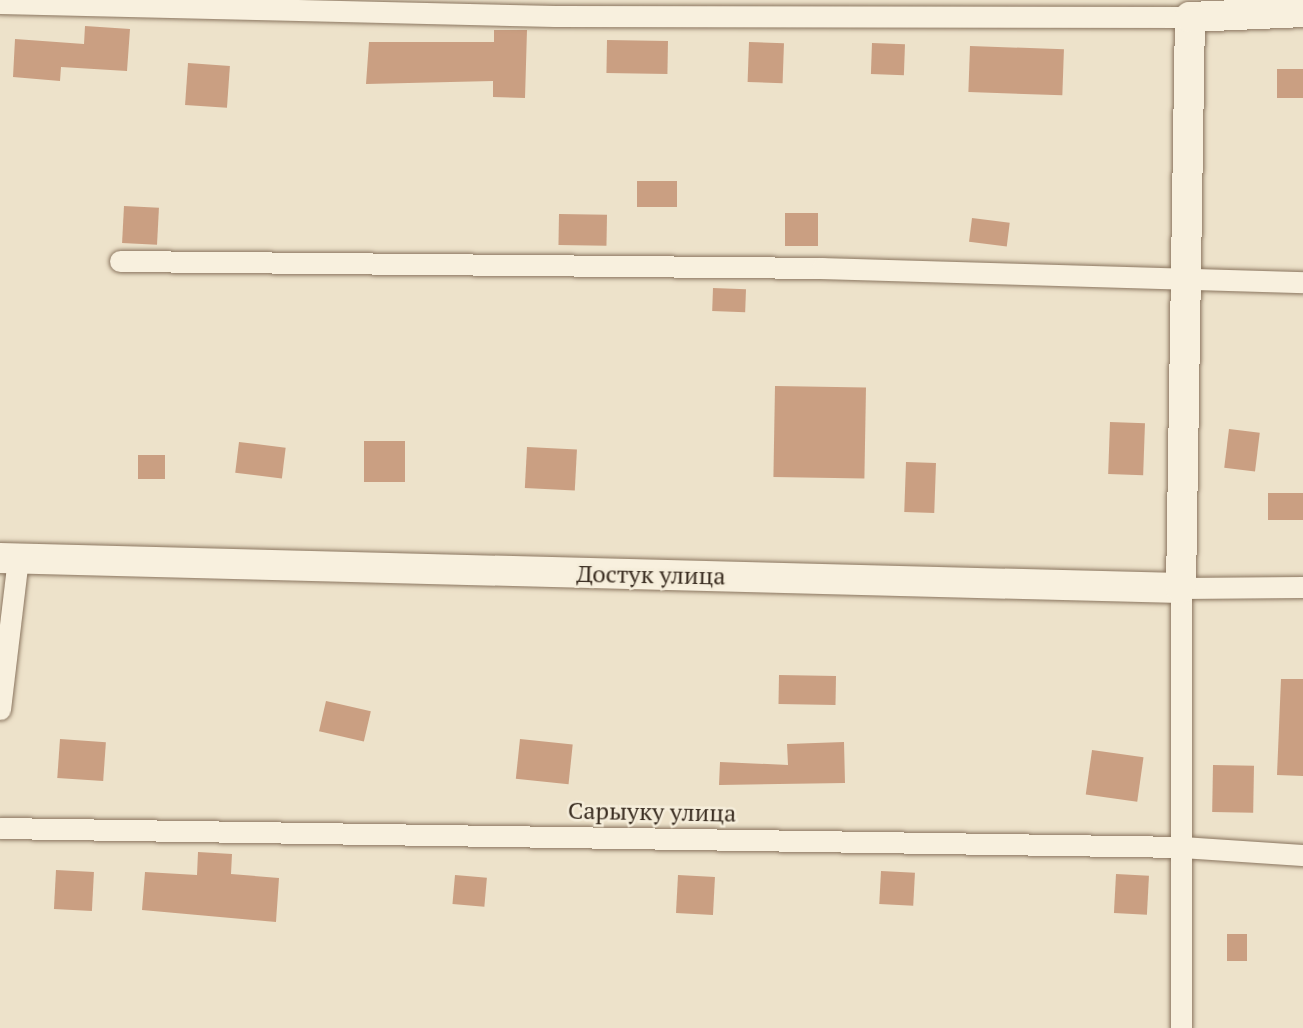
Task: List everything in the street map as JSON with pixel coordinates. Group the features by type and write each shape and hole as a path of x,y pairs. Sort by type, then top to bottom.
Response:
{"main road":[{"path":"1181,588 1190,17 1303,12"},
{"name":"Достук улица","path":"9,559 1181,588"}],"street":[{"path":"0,3 555,16 1190,17"},
{"path":"120,261 822,268 1303,282"},
{"path":"0,709 9,559"},
{"name":"Достук улица","path":"1181,588 1303,587"},
{"path":"1181,588 1181,1028"},
{"name":"Сарыуку улица","path":"0,828 1181,847 1303,855"}],"building":[{"path":"85,26 130,29 127,71 61,67 60,81 13,77 15,39 84,44"},
{"path":"494,30 527,30 525,98 493,97 493,81 366,84 369,42 494,42"},
{"path":"607,40 668,41 667,74 606,73"},
{"path":"749,42 784,43 783,83 748,82"},
{"path":"872,43 905,44 904,75 871,74"},
{"path":"970,46 1064,49 1062,95 968,92"},
{"path":"188,63 230,66 227,108 185,105"},
{"path":"1277,69 1303,69 1303,98 1277,98"},
{"path":"637,181 677,181 677,207 637,207"},
{"path":"124,206 159,208 157,245 122,243"},
{"path":"785,213 818,213 818,246 785,246"},
{"path":"559,214 607,215 606,246 558,245"},
{"path":"972,218 1010,223 1007,246 969,242"},
{"path":"713,288 746,289 745,312 712,311"},
{"path":"775,386 866,388 864,479 773,477"},
{"path":"1110,422 1145,423 1143,475 1108,474"},
{"path":"1229,429 1260,433 1255,471 1224,468"},
{"path":"364,441 405,441 405,482 364,482"},
{"path":"239,442 286,448 282,478 235,473"},
{"path":"527,447 577,450 575,491 525,488"},
{"path":"138,455 165,455 165,479 138,479"},
{"path":"906,462 936,463 934,513 904,512"},
{"path":"1268,493 1303,493 1303,520 1268,520"},
{"path":"779,675 836,676 835,705 778,704"},
{"path":"1281,679 1303,679 1303,776 1277,775"},
{"path":"326,701 371,711 364,742 319,731"},
{"path":"60,739 106,742 103,781 57,778"},
{"path":"520,739 573,745 569,784 516,779"},
{"path":"844,742 845,783 719,785 720,762 788,765 787,744"},
{"path":"1092,750 1143,757 1137,802 1086,795"},
{"path":"1213,765 1254,766 1253,813 1212,812"},
{"path":"198,852 232,854 231,874 279,878 276,922 142,910 145,872 197,875"},
{"path":"56,870 94,872 92,911 54,909"},
{"path":"881,871 915,873 913,906 879,904"},
{"path":"1116,874 1149,876 1147,915 1114,913"},
{"path":"455,875 487,878 484,907 452,904"},
{"path":"678,875 715,877 713,915 676,913"},
{"path":"1227,934 1247,934 1247,961 1227,961"}]}
